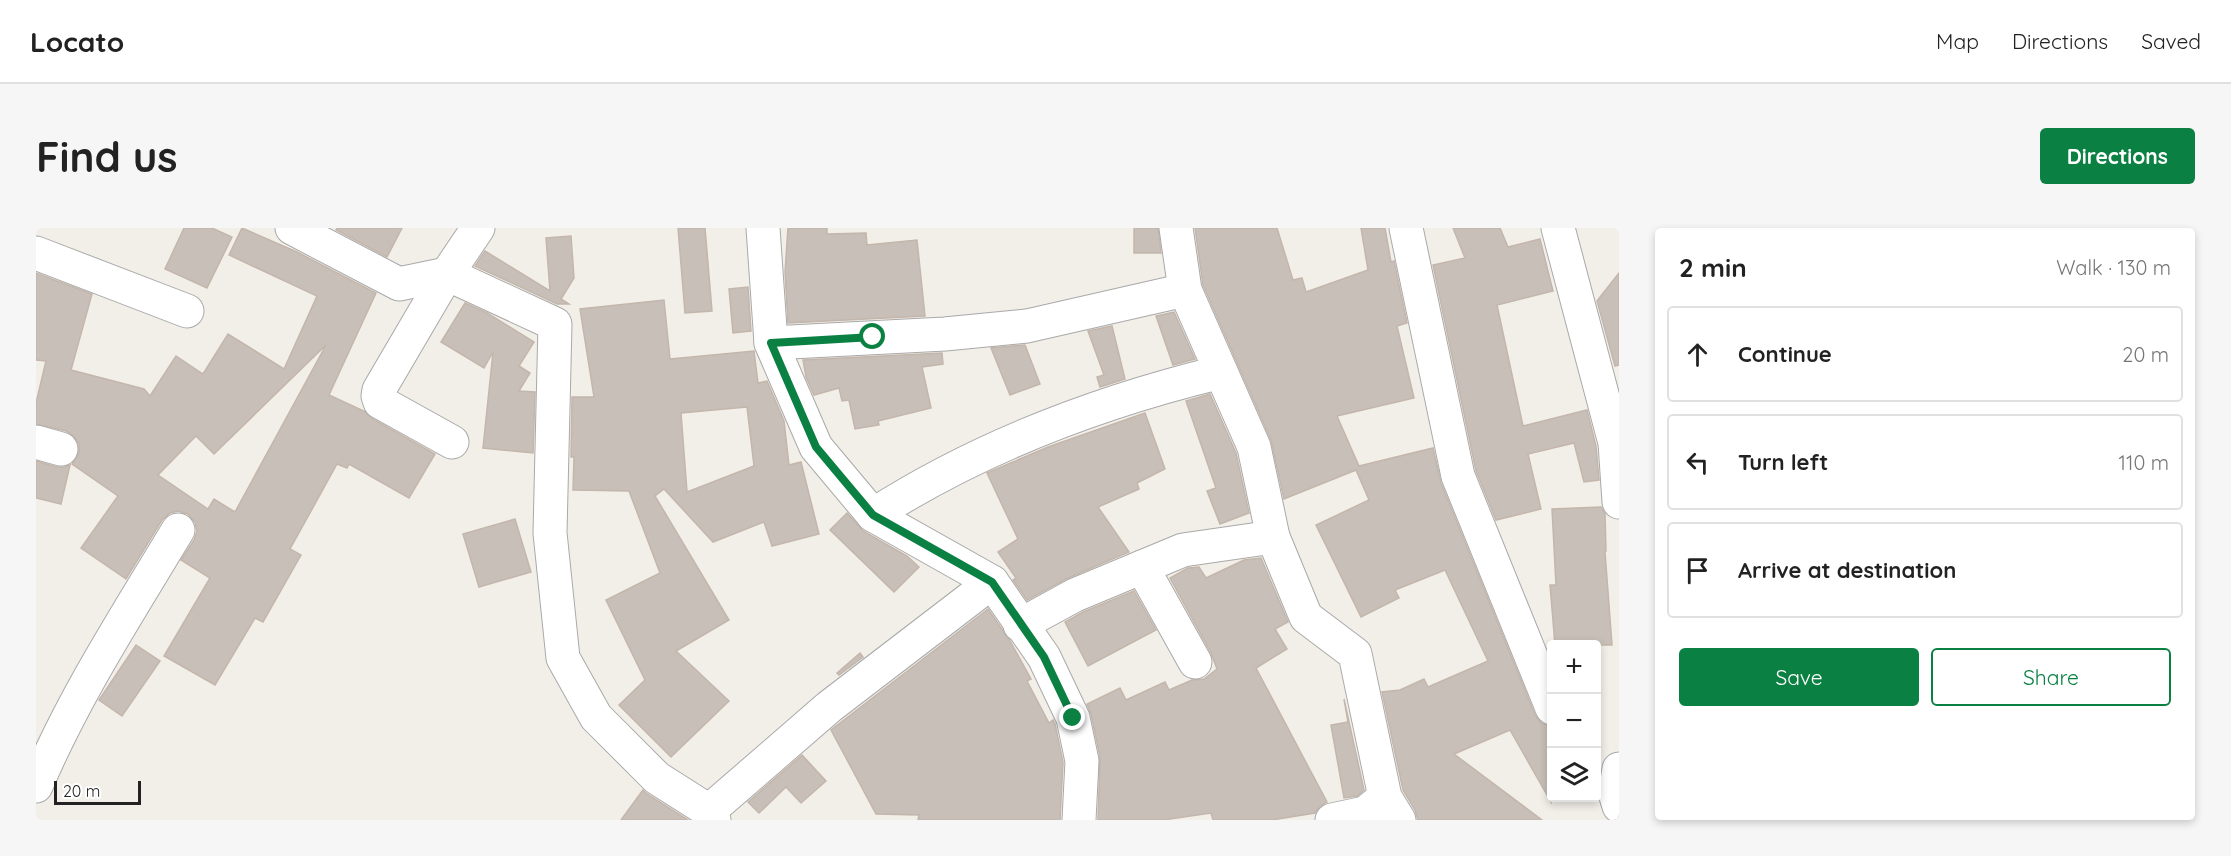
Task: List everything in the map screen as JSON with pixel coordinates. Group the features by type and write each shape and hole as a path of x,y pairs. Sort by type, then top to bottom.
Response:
{"street":[{"path":"292,228 399,284 447,274 555,324 550,533 563,658 596,717 657,778 712,816 829,707 992,582"},
{"path":"452,442 380,402 378,396 379,390 447,274 478,228"},
{"path":"763,228 771,343 816,447 873,515 992,582 1044,657 1073,718 1082,761 1079,820"},
{"path":"1176,228 1185,290 1254,447 1273,537 1306,617 1355,654 1392,809 1332,820"},
{"path":"1406,228 1458,476 1547,698"},
{"path":"1558,228 1615,443 1619,502"},
{"path":"36,254 187,311"},
{"path":"771,343 945,334 1027,326 1185,290"},
{"path":"873,515 909,491 996,447 1155,388 1221,372"},
{"path":"36,786 51,751 99,662 178,530"},
{"path":"1020,625 1075,595 1183,550 1273,537"},
{"path":"1142,567 1195,662"}],"building":[{"path":"184,228 212,228 232,237 207,288 165,269"},
{"path":"242,228 297,252 376,293 329,395 366,412 371,418 435,454 409,498 349,464 347,468 337,464 290,549 301,555 263,622 255,618 215,685 164,656 210,578 181,560 197,531 195,522 188,514 178,511 170,513 162,520 126,579 81,548 118,496 72,464 79,453 79,444 74,436 66,431 36,424 36,403 46,361 36,360 36,273 92,294 71,370 144,389 150,396 176,356 203,374 228,334 284,369 317,296 229,255","holes":["326,345 235,512 214,499 208,509 158,475 196,436 214,454"]},
{"path":"337,228 402,228 387,257 336,230"},
{"path":"678,228 705,228 712,311 685,313"},
{"path":"788,228 827,228 827,234 866,233 867,245 917,240 925,316 788,323 785,272"},
{"path":"1134,228 1158,228 1161,253 1134,253"},
{"path":"1195,228 1277,228 1293,280 1302,278 1306,292 1368,270 1361,228 1385,228 1391,262 1394,261 1407,323 1397,326 1414,398 1337,416 1359,466 1433,448 1441,483 1535,715 1541,723 1547,725 1547,795 1510,730 1454,754 1542,820 1418,820 1403,790 1382,692 1400,690 1424,679 1428,687 1488,661 1445,570 1395,590 1399,598 1361,617 1316,525 1369,500 1356,470 1284,499 1271,440 1203,285"},
{"path":"1453,228 1500,228 1508,247 1540,239 1553,291 1497,305 1523,426 1587,410 1596,446 1599,480 1584,482 1574,443 1528,454 1541,509 1496,520 1476,471 1433,265 1465,258"},
{"path":"571,236 574,278 561,299 569,304 557,304 475,266 485,251 550,291 546,238"},
{"path":"1619,273 1619,365 1615,366 1597,301"},
{"path":"748,287 751,331 733,333 729,289"},
{"path":"664,300 670,359 754,351 758,383 767,381 784,421 789,465 801,462 819,534 772,546 764,522 713,542 664,489 655,496 729,620 676,651 729,701 671,757 619,705 645,680 606,600 660,573 629,491 573,490 572,397 594,397 580,309","holes":["747,407 754,466 687,492 681,413"]},
{"path":"465,303 487,313 534,342 519,366 530,373 519,391 535,392 533,453 483,448 493,352 484,368 441,342"},
{"path":"1174,312 1195,359 1173,365 1156,316"},
{"path":"1112,326 1125,379 1100,387 1097,377 1104,375 1088,331"},
{"path":"1025,345 1040,384 1010,395 991,348"},
{"path":"942,353 943,364 922,367 931,408 878,421 879,425 855,429 849,400 842,401 839,388 814,395 806,377 803,360"},
{"path":"1210,394 1236,453 1249,513 1220,524 1207,491 1216,488 1186,401"},
{"path":"1145,413 1165,469 1137,483 1139,489 1098,507 1129,552 1068,578 1027,600 1013,580 1016,578 998,552 1018,539 987,473 1048,447"},
{"path":"36,461 57,467 70,465 61,504 36,498"},
{"path":"1601,507 1605,514 1605,552 1612,645 1601,645 1601,640 1555,640 1550,585 1556,585 1552,509"},
{"path":"847,513 863,531 907,556 919,567 894,592 830,530"},
{"path":"515,519 531,572 479,587 463,534"},
{"path":"1261,558 1288,622 1275,629 1287,649 1256,668 1327,802 1315,813 1272,820 1213,820 1211,813 1163,820 1098,820 1100,757 1087,704 1120,688 1126,700 1165,682 1169,690 1192,680 1204,679 1217,669 1211,653 1170,578 1188,568 1199,567 1206,578 1244,560"},
{"path":"1134,591 1156,630 1088,666 1065,622"},
{"path":"988,609 1010,641 1031,679 1027,681 1049,723 1053,720 1055,724 1063,762 1060,820 918,820 919,815 876,814 831,730"},
{"path":"136,645 160,661 122,716 99,700"},
{"path":"860,653 863,657 839,675 837,673"},
{"path":"1344,699 1364,790 1357,796 1344,798 1331,725 1348,722"},
{"path":"802,755 826,781 801,803 786,787 759,813 748,802"},
{"path":"643,790 647,794 688,820 621,820"}],"route":[{"path":"873,337 771,343 816,447 873,515 992,582 1044,657 1073,718"}]}
